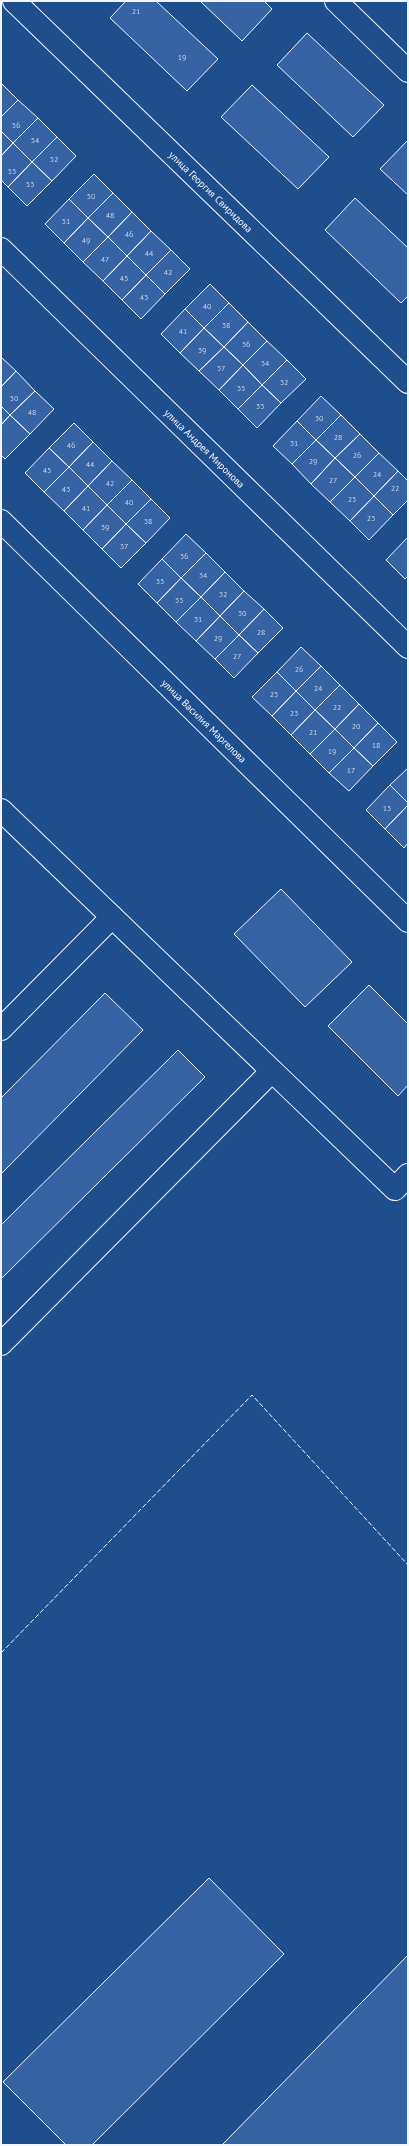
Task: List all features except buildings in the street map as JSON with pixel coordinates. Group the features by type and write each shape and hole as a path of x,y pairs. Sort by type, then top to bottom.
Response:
{"street":[{"name":"улица Георгия Свиридова","path":"14,1 408,382"},
{"path":"336,1 408,71"},
{"name":"улица Андрея Миронова","path":"1,250 408,647"},
{"name":"улица Василия Маргелова","path":"1,521 408,921"},
{"path":"1,810 395,1189 408,1175"},
{"path":"1,1029 112,917"},
{"path":"1,1344 272,1071"}],"fence":[{"path":"1,1653 252,1395 408,1565"}]}
